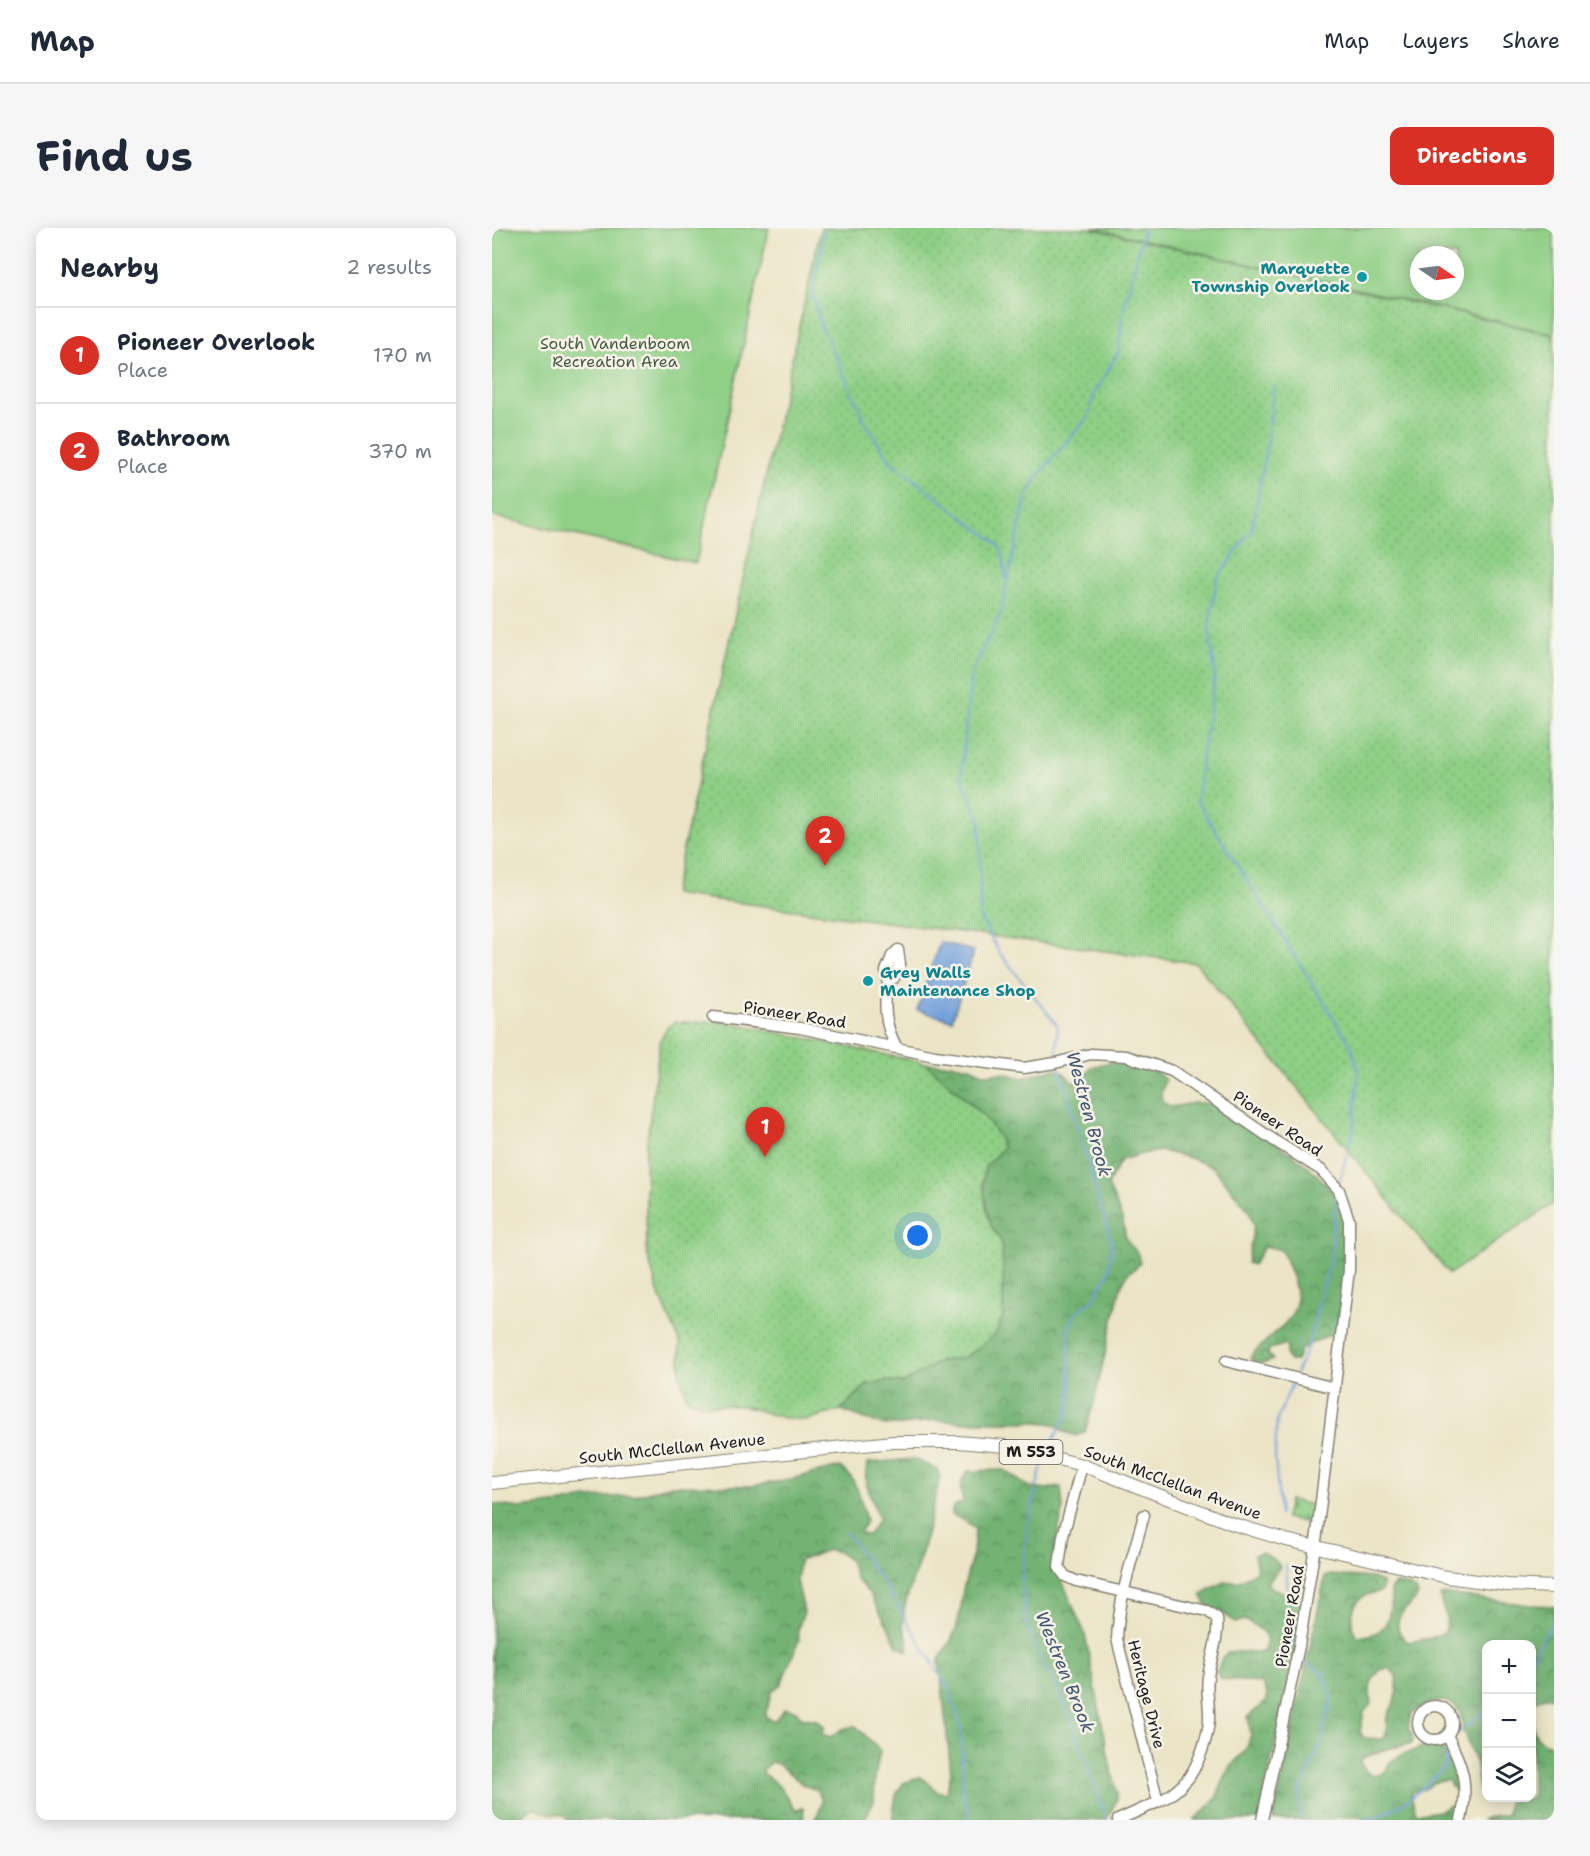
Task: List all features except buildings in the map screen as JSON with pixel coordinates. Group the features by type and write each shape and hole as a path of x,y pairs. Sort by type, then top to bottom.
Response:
{"main road":[{"name":"South McClellan Avenue","path":"492,1483 893,1442 958,1442 1005,1446 1082,1465 1233,1524 1316,1548 1447,1577 1507,1585 1554,1587"}],"street":[{"path":"889,978 884,999 885,1020 897,1048"},
{"name":"Pioneer Road","path":"713,1017 800,1028 935,1056 1024,1068 1091,1054 1126,1056 1172,1071 1321,1170 1339,1190 1349,1220 1349,1270 1316,1548 1299,1646 1262,1820"},
{"path":"1226,1361 1335,1388"},
{"path":"1082,1465 1063,1536 1059,1567 1065,1576 1076,1581 1207,1611 1217,1618 1218,1631 1207,1680 1210,1717 1206,1738 1197,1761 1186,1781 1172,1794 1118,1820"},
{"name":"Heritage Drive","path":"1144,1515 1123,1592 1118,1616 1117,1639 1158,1802"},
{"path":"1447,1735 1459,1758 1465,1790 1461,1820"}],"green space":[{"name":"South Vandenboom Recreation Area","path":"492,228 769,228 696,563 492,516"},
{"path":"821,228 1089,228 1554,335 1554,1203 1449,1274 1196,963 673,894"},
{"path":"1092,228 1554,228 1554,334"},
{"path":"676,1022 727,1022 926,1063 990,1122 1000,1137 1003,1148 985,1167 983,1182 991,1226 1001,1240 1003,1317 997,1333 963,1358 940,1361 904,1384 886,1381 868,1384 841,1410 807,1420 784,1418 743,1406 703,1405 687,1398 680,1376 680,1342 657,1289 647,1253 645,1156 660,1041 667,1027"},
{"path":"1120,1059 1145,1066 1161,1076 1165,1080 1161,1093 1162,1101 1170,1107 1211,1103 1281,1146 1299,1159 1328,1187 1341,1209 1344,1233 1341,1300 1335,1335 1328,1335 1301,1349 1296,1361 1289,1361 1286,1355 1287,1347 1284,1345 1269,1349 1268,1354 1273,1360 1258,1363 1250,1358 1280,1329 1294,1311 1295,1286 1284,1255 1276,1248 1264,1247 1253,1265 1247,1263 1254,1225 1249,1211 1213,1167 1162,1151 1142,1154 1121,1160 1108,1185 1123,1221 1126,1239 1138,1254 1140,1263 1129,1272 1121,1286 1085,1432 1076,1436 1065,1432 1055,1424 1038,1422 936,1420 902,1425 882,1425 841,1410 868,1384 886,1381 904,1383 940,1361 963,1358 971,1354 996,1333 1003,1317 1001,1240 991,1226 983,1182 985,1167 1003,1148 998,1136 981,1113 926,1063 951,1064 970,1067 985,1074 1003,1073 1023,1078 1053,1069 1063,1072 1072,1082 1080,1080 1092,1067"},
{"path":"913,1459 937,1469 940,1477 922,1552 905,1604 903,1624 908,1640 907,1651 897,1646 869,1593 856,1579 850,1561 838,1552 828,1550 799,1561 797,1581 804,1612 798,1629 799,1640 781,1684 772,1691 765,1716 774,1721 785,1708 796,1711 801,1717 817,1720 825,1727 822,1734 831,1737 842,1729 856,1726 880,1751 874,1801 864,1820 814,1820 822,1801 817,1790 804,1785 778,1764 770,1762 762,1772 780,1787 797,1811 803,1808 804,1820 567,1820 564,1815 547,1813 534,1808 526,1811 523,1820 492,1820 492,1504 520,1508 585,1498 634,1496 671,1485 751,1486 840,1467 851,1477 859,1493 866,1521 860,1534 868,1535 879,1519 867,1484 868,1463"},
{"path":"1005,1470 1035,1489 1061,1487 1063,1508 1053,1560 1085,1634 1111,1770 1116,1785 1116,1801 1106,1820 892,1820 896,1795 903,1783 919,1777 931,1784 936,1791 946,1793 951,1773 939,1659 956,1629 973,1554 975,1529 951,1514 953,1507 964,1501 961,1486 968,1471"},
{"path":"1289,1500 1312,1505 1308,1523 1285,1518"},
{"path":"1262,1552 1277,1562 1280,1567 1267,1584 1301,1603 1298,1633 1259,1820 1195,1820 1216,1798 1229,1768 1246,1750 1251,1735 1248,1717 1267,1699 1261,1683 1221,1679 1217,1672 1222,1658 1228,1652 1263,1652 1266,1641 1263,1632 1244,1620 1236,1623 1207,1605 1201,1594 1224,1582 1239,1581 1254,1573 1257,1569 1254,1555"},
{"path":"1330,1575 1372,1578 1381,1582 1383,1586 1381,1591 1365,1596 1355,1605 1352,1622 1357,1636 1376,1633 1382,1628 1389,1615 1391,1588 1395,1584 1406,1585 1416,1590 1418,1595 1414,1602 1401,1613 1398,1622 1401,1635 1408,1642 1431,1638 1445,1632 1446,1616 1440,1595 1554,1606 1554,1698 1546,1697 1536,1701 1536,1640 1482,1640 1482,1791 1479,1790 1476,1764 1464,1733 1461,1715 1455,1705 1445,1701 1430,1703 1411,1713 1408,1728 1413,1740 1410,1744 1386,1749 1362,1758 1361,1765 1369,1774 1379,1775 1386,1771 1389,1763 1401,1755 1426,1746 1438,1747 1454,1760 1461,1786 1455,1789 1448,1780 1432,1783 1422,1790 1414,1791 1411,1795 1416,1813 1434,1812 1450,1805 1455,1806 1457,1811 1451,1820 1372,1820 1339,1817 1330,1820 1273,1820 1325,1577","holes":["1389,1668 1396,1675 1397,1691 1387,1717 1386,1735 1383,1739 1364,1738 1360,1732 1364,1712 1371,1704 1371,1683 1380,1670"]},
{"path":"1536,1734 1544,1743 1554,1746 1554,1820 1482,1820 1507,1814 1508,1802 1536,1802"}],"water":[{"path":"940,942 974,951 952,1020 917,1010"}],"waterway":[{"path":"825,228 813,294 820,322 866,424 891,462 994,541 1002,551 1006,578"},
{"name":"Westren Brook","path":"1056,1058 1058,1026 999,952 980,917 980,820 961,776 971,674 1000,615 1026,498 1037,477 1088,417 1094,395 1118,353 1122,317 1144,228"},
{"path":"1274,386 1267,444 1252,529 1217,579 1209,625 1215,675 1197,801 1352,1047 1358,1071 1354,1127 1339,1184"},
{"name":"Westren Brook","path":"1046,1453 1068,1413 1071,1396 1068,1329 1076,1313 1093,1300 1109,1272 1112,1243 1059,1066"},
{"path":"1296,1373 1308,1346 1331,1257 1336,1199"},
{"path":"1280,1515 1275,1457 1277,1420 1293,1381"},
{"name":"Westren Brook","path":"1043,1461 1027,1528 1022,1579 1025,1619 1040,1658 1060,1691 1107,1820"},
{"path":"846,1532 886,1587 948,1688 961,1726 963,1796 971,1820"},
{"path":"1286,1565 1291,1636 1295,1644"},
{"path":"1536,1652 1554,1619"},
{"path":"1300,1659 1324,1674 1332,1697 1321,1742 1299,1795 1300,1820"},
{"path":"1454,1736 1482,1713"},
{"path":"1365,1820 1390,1811 1410,1799 1427,1784 1446,1766 1446,1745"}],"place":[{"name":"Marquette Township Overlook","path":"1362,277"},
{"name":"Bathroom","path":"825,866"},
{"name":"Grey Walls Maintenance Shop","path":"868,981"},
{"name":"Pioneer Overlook","path":"765,1157"}]}
